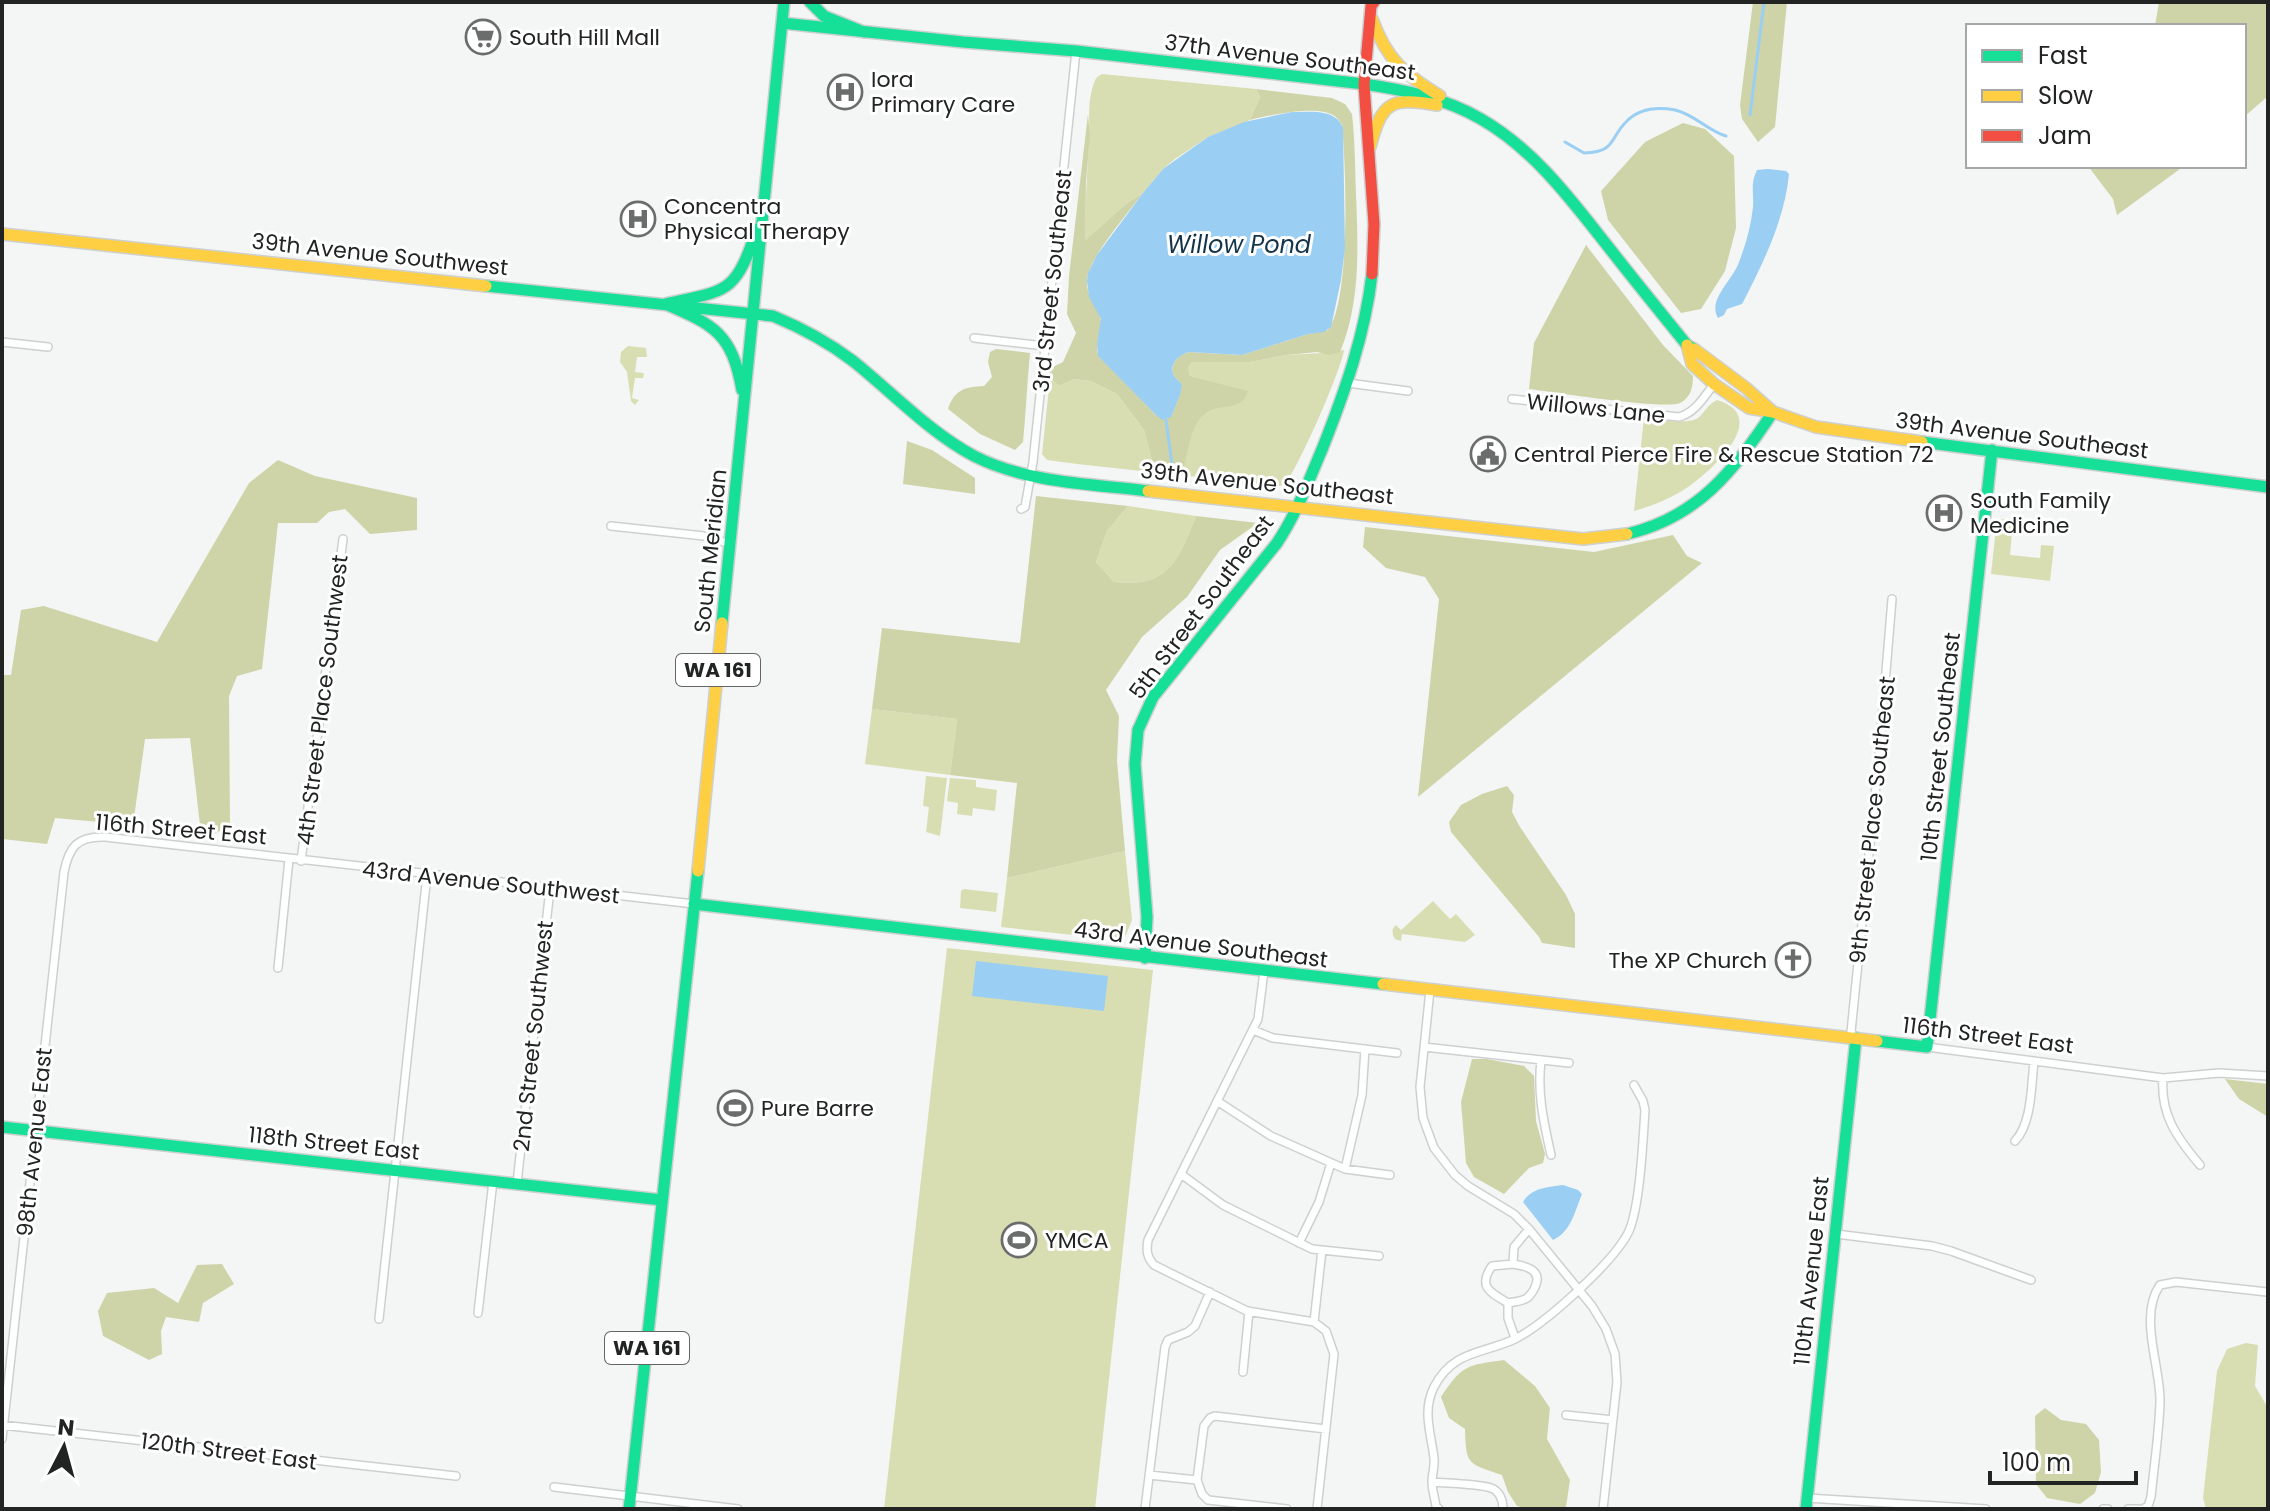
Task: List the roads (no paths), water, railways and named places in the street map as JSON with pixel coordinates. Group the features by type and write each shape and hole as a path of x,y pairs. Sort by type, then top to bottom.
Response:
{"main road":[{"name":"South Meridian","path":"662,1200 784,2"},
{"path":"810,2 824,16 864,32"},
{"path":"1371,6 1384,48 1399,69 1465,111"},
{"name":"5th Street Southeast","path":"1145,958 1146,894 1135,764 1135,747 1141,722 1153,697 1277,543 1298,507 1361,344 1372,293 1374,239 1364,84 1371,6"},
{"name":"37th Avenue Southeast","path":"782,23 1076,51 1364,84 1408,91 1465,111 1499,131 1547,172 1687,345 1692,364 1714,384"},
{"path":"1369,151 1380,115 1396,103 1424,103 1465,111"},
{"path":"665,304 714,292 733,282 745,261 764,211"},
{"name":"39th Avenue Southwest","path":"2,234 754,313"},
{"path":"665,304 710,324 726,340 736,361 744,411"},
{"name":"39th Avenue Southeast","path":"754,313 788,321 822,338 844,352 952,442 982,460 1015,472 1583,539 1630,534 1679,516 1709,495 1732,471 1773,412"},
{"name":"37th Avenue Southeast","path":"1687,345 1706,354 1728,374"},
{"name":"39th Avenue Southeast","path":"1728,374 1756,394 1773,412"},
{"name":"39th Avenue Southeast","path":"1714,384 1749,408 1836,431 2268,487"},
{"name":"10th Street Southeast","path":"1927,1047 1992,450"},
{"name":"43rd Avenue Southeast","path":"694,904 1703,1021"},
{"name":"116th Street East","path":"1703,1021 1927,1047"},
{"name":"110th Avenue East","path":"1806,1504 1856,1038"},
{"name":"118th Street East","path":"2,1127 662,1200"},
{"name":"WA 161","path":"630,1503 662,1200"}],"street":[{"name":"3rd Street Southeast","path":"1021,509 1025,507 1031,476 1076,51"},
{"path":"974,338 1045,346"},
{"path":"2,342 48,347"},
{"path":"1348,383 1408,391"},
{"name":"Willows Lane","path":"1512,399 1679,417 1694,409 1714,384"},
{"path":"611,526 704,536 730,544"},
{"name":"4th Street Place Southwest","path":"301,861 343,539"},
{"name":"9th Street Place Southeast","path":"1856,1038 1851,1032 1892,599"},
{"name":"116th Street East","path":"73,847 84,839 105,837 289,859"},
{"name":"98th Avenue East","path":"2,1439 64,872 73,847"},
{"path":"278,968 289,859"},
{"name":"43rd Avenue Southwest","path":"289,859 694,904"},
{"path":"379,1319 427,875"},
{"name":"2nd Street Southwest","path":"517,1183 550,889"},
{"path":"1264,971 1258,1019 1148,1240 1147,1253 1154,1265 1249,1311 1314,1322 1326,1331 1334,1354 1317,1509"},
{"path":"1430,990 1420,1103 1434,1148 1455,1175 1514,1214 1529,1229 1606,1329 1615,1354 1617,1382 1603,1509"},
{"path":"1253,1030 1273,1038 1397,1053"},
{"path":"1424,1047 1569,1063"},
{"name":"116th Street East","path":"1927,1047 2163,1078 2219,1073 2268,1076"},
{"path":"1345,1169 1362,1095 1365,1049"},
{"path":"1541,1061 1538,1081 1540,1107 1551,1155"},
{"path":"2015,1141 2023,1132 2026,1122 2034,1062"},
{"path":"2163,1078 2163,1100 2172,1128 2200,1165"},
{"path":"1438,1508 1432,1482 1434,1461 1427,1420 1435,1384 1451,1364 1462,1357 1530,1330 1619,1249 1629,1230 1634,1215 1645,1110 1634,1085"},
{"path":"1217,1101 1271,1136 1345,1169 1390,1175"},
{"path":"1299,1243 1319,1202 1331,1163"},
{"path":"1181,1174 1211,1198 1312,1249 1379,1256"},
{"path":"478,1313 493,1181"},
{"path":"1513,1264 1514,1247 1529,1229"},
{"path":"1836,1234 1932,1246 2031,1280"},
{"path":"1314,1322 1322,1250"},
{"path":"1513,1264 1530,1268 1537,1274 1537,1280 1534,1291 1526,1300 1508,1303 1486,1286 1486,1274 1492,1266 1513,1264"},
{"path":"2128,1509 2143,1508 2151,1497 2160,1400 2151,1334 2154,1293 2160,1285 2176,1282 2267,1292"},
{"path":"1145,1509 1165,1347 1168,1340 1195,1326 1210,1292"},
{"path":"1508,1303 1508,1318 1515,1338"},
{"path":"1243,1372 1249,1311"},
{"path":"1566,1415 1613,1420"},
{"path":"1287,1509 1208,1500 1202,1494 1197,1480 1204,1426 1215,1416 1326,1429"},
{"name":"120th Street East","path":"3,1425 456,1476"},
{"path":"1149,1475 1197,1480"},
{"path":"1432,1482 1491,1488 1499,1494 1503,1509"},
{"path":"554,1487 630,1503 738,1509"},
{"path":"1806,1504 1986,1509"}],"water":[{"name":"Willow Pond","path":"1292,112 1329,114 1343,128 1345,248 1331,327 1324,332 1242,355 1189,352 1182,355 1172,368 1182,385 1180,395 1171,417 1162,420 1098,356 1101,319 1089,297 1088,273 1097,255 1163,169 1208,137 1244,122"},
{"path":"1757,170 1789,174 1778,224 1742,304 1727,309 1718,318 1715,311 1718,297 1736,269 1748,235 1755,175"},
{"path":"976,961 1108,976 1104,1011 972,996"},
{"path":"1563,1185 1582,1194 1568,1226 1553,1240 1523,1202 1535,1191"}],"waterway":[{"path":"1750,115 1764,2"},
{"path":"1565,142 1584,153 1602,150 1632,117 1656,109 1682,112 1726,136"},
{"path":"1166,420 1173,472"}],"place":[{"name":"South Hill Mall","path":"483,37"},
{"name":"Iora Primary Care","path":"845,92"},
{"name":"Concentra Physical Therapy","path":"638,219"},
{"name":"Central Pierce Fire & Rescue Station 72","path":"1488,454"},
{"name":"South Family Medicine","path":"1944,513"},
{"name":"The XP Church","path":"1793,960"},
{"name":"Pure Barre","path":"735,1108"},
{"name":"YMCA","path":"1019,1240"}]}
